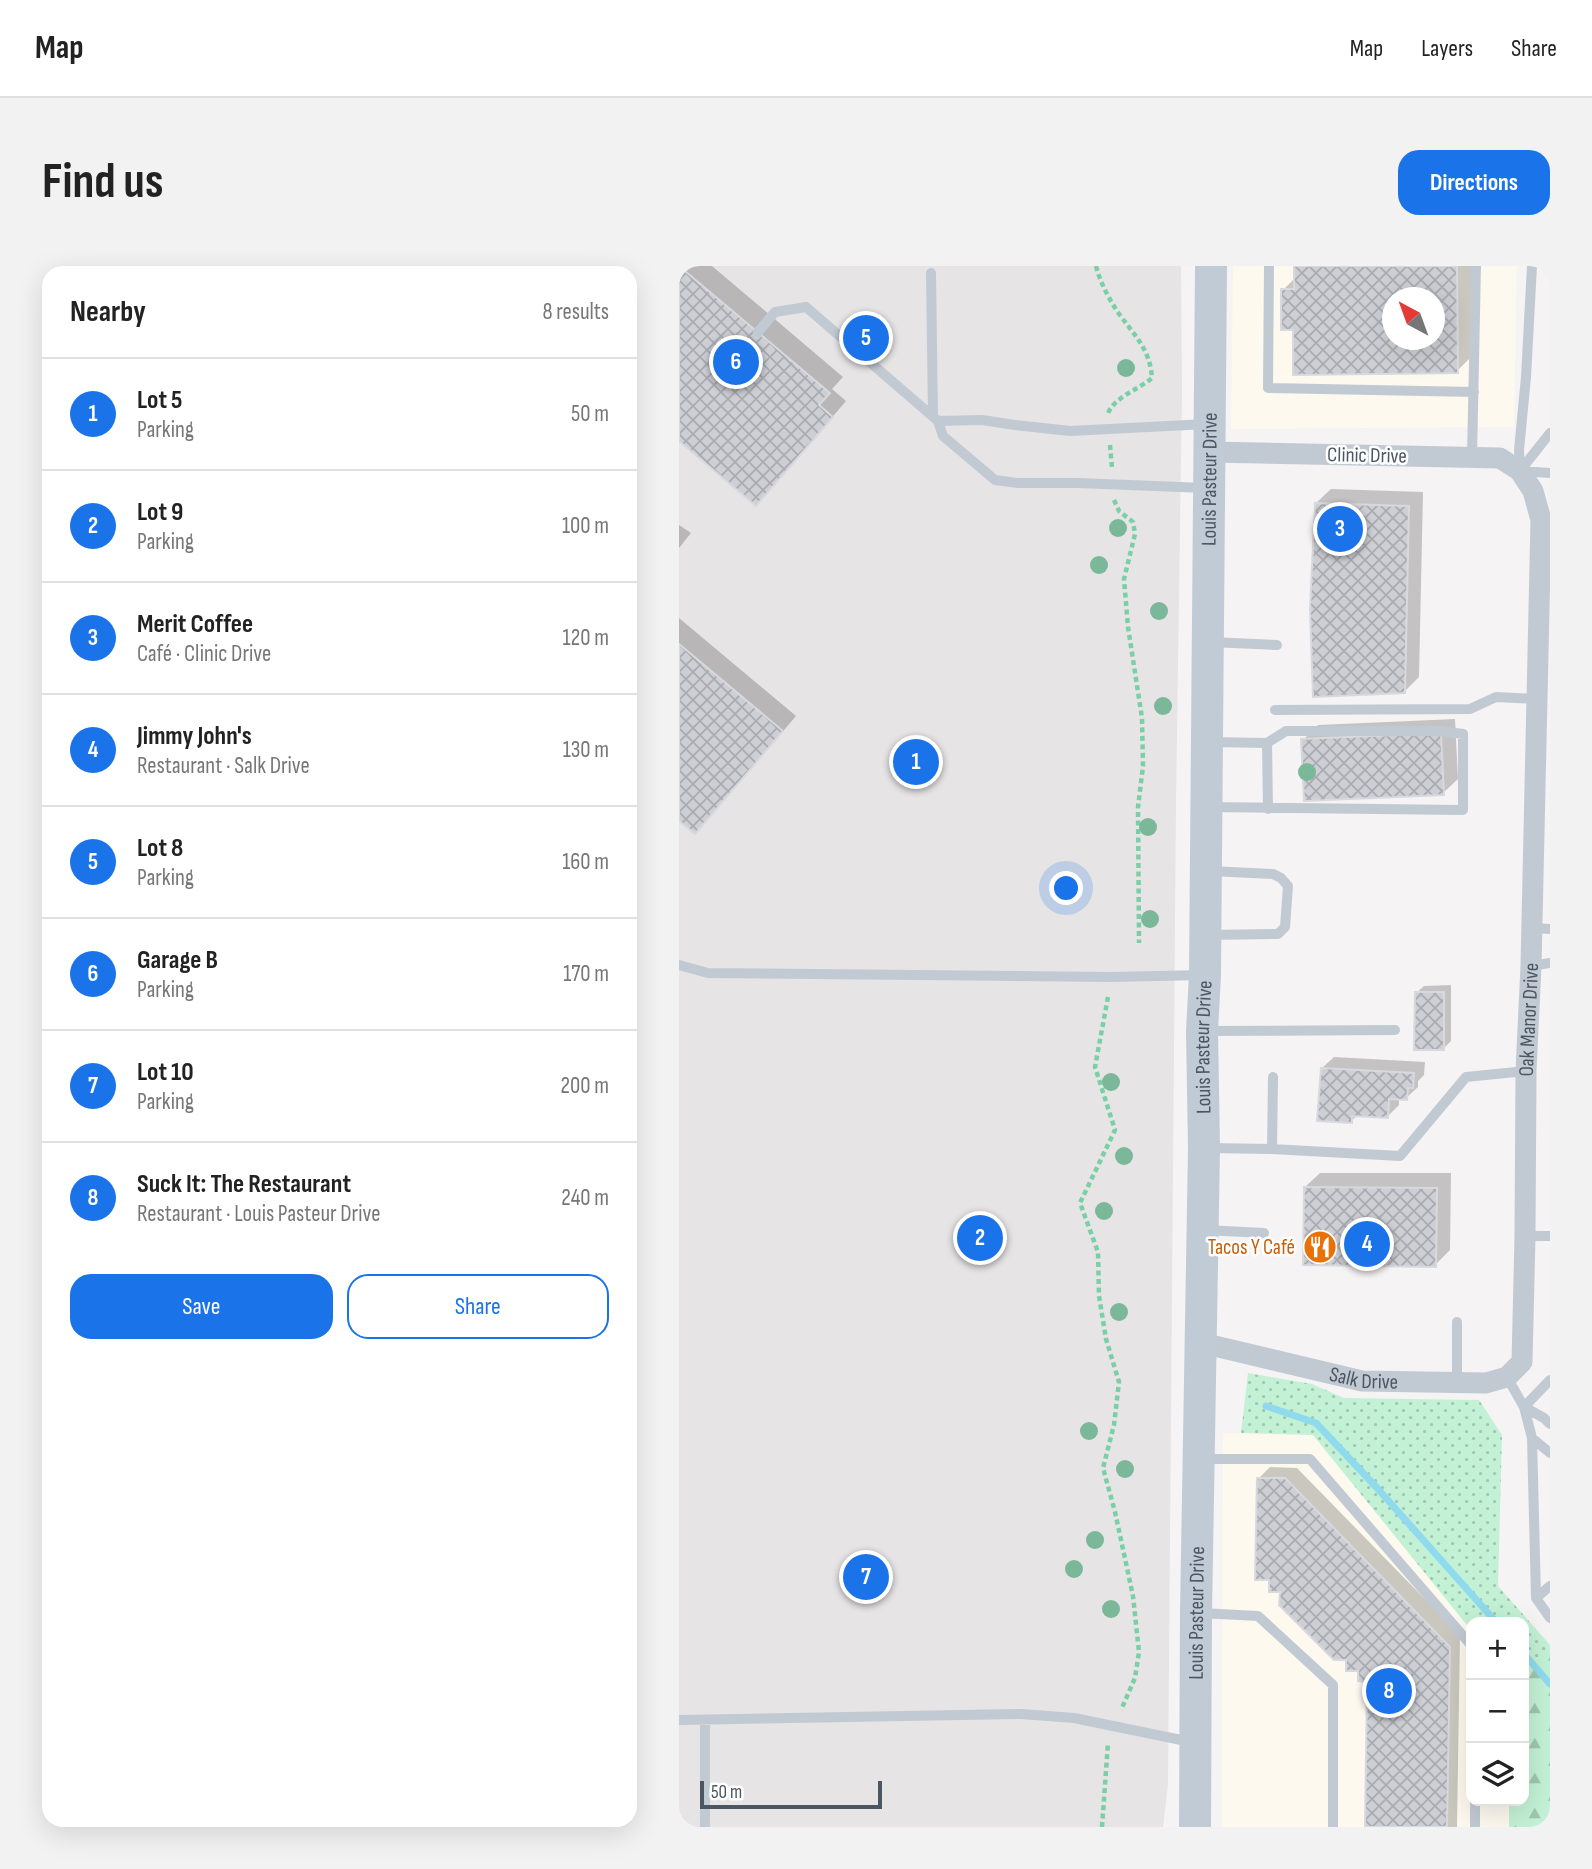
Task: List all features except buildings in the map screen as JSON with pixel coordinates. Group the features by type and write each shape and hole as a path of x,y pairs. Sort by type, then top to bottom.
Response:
{"street":[{"name":"Louis Pasteur Drive","path":"1195,1827 1211,266"},
{"name":"Clinic Drive","path":"1209,438 1500,458 1520,471"},
{"name":"Oak Manor Drive","path":"1507,1377 1522,1362 1526,1071 1540,964 1541,928 1541,520 1533,491 1520,471"},
{"name":"Salk Drive","path":"1202,1343 1362,1381 1486,1383 1507,1377"}],"lane":[{"path":"1269,266 1268,388 1474,392"},
{"path":"1472,457 1476,266"},
{"path":"1520,471 1519,450 1532,266"},
{"path":"931,273 936,419 943,436 996,480 1018,483 1209,488"},
{"path":"758,332 775,312 806,307 936,419 982,420 1070,431 1209,438"},
{"path":"1520,471 1550,433"},
{"path":"1520,471 1550,472"},
{"path":"1207,641 1277,645"},
{"path":"1275,710 1470,709 1496,698 1541,690"},
{"path":"1206,807 1463,810 1463,734 1440,731 1286,731 1266,743 1207,742"},
{"path":"1266,743 1268,809"},
{"path":"1205,935 1278,934 1285,927 1288,886 1273,874 1206,871"},
{"path":"679,965 708,973 1110,977 1205,975"},
{"path":"1202,1031 1395,1030"},
{"path":"1204,1148 1400,1156 1467,1077 1526,1071"},
{"path":"1272,1149 1273,1077"},
{"path":"1202,1230 1264,1233"},
{"path":"1525,1236 1550,1236"},
{"path":"1457,1322 1457,1382"},
{"path":"1507,1377 1524,1407 1532,1438 1536,1598 1550,1618"},
{"path":"1524,1407 1550,1380"},
{"path":"1524,1407 1550,1424"},
{"path":"1532,1438 1550,1453"},
{"path":"1200,1459 1310,1459 1466,1639"},
{"path":"1536,1598 1550,1586"},
{"path":"1196,1613 1258,1616 1332,1685 1333,1827"},
{"path":"679,1720 1021,1714 1075,1718 1197,1743"},
{"path":"705,1721 705,1827"},
{"path":"1475,1806 1475,1827"}],"path":[{"path":"1096,266 1100,281 1116,310 1136,335 1151,363 1151,378 1112,404 1108,414"},
{"path":"1110,444 1112,469"},
{"path":"1114,500 1119,511 1133,522 1135,534 1124,579 1128,627 1142,719 1143,766 1138,807 1139,943"},
{"path":"1108,996 1095,1068 1115,1130 1080,1203 1098,1252 1099,1296 1106,1339 1119,1382 1114,1425 1103,1468 1133,1596 1139,1652 1135,1678 1121,1710"},
{"path":"1102,1827 1108,1743"}],"shaded area":[{"path":"679,266 1181,266 1168,1784 1163,1827 679,1827"},
{"path":"1233,266 1517,266 1514,427 1231,429"},
{"path":"1223,1433 1313,1435 1466,1624 1466,1806 1509,1806 1509,1827 1222,1827"}],"green space":[{"path":"1248,1373 1312,1384 1344,1398 1479,1400 1502,1435 1498,1586 1525,1617 1466,1617 1466,1624 1313,1435 1241,1433"},
{"path":"1529,1621 1550,1645 1550,1649 1529,1665"},
{"path":"1550,1649 1550,1827 1509,1827 1509,1806 1529,1806 1529,1665"}],"waterway":[{"path":"1266,1406 1316,1423 1492,1617"},
{"path":"1529,1660 1550,1684"}],"place":[{"name":"Lot 8","path":"866,338"},
{"name":"Garage B","path":"736,362"},
{"name":"Merit Coffee","path":"1340,529"},
{"name":"Lot 5","path":"916,762"},
{"name":"Lot 9","path":"980,1238"},
{"name":"Jimmy John's","path":"1367,1244"},
{"name":"Tacos Y Café","path":"1320,1247"},
{"name":"Lot 10","path":"866,1577"},
{"name":"Suck It: The Restaurant","path":"1389,1691"}]}
